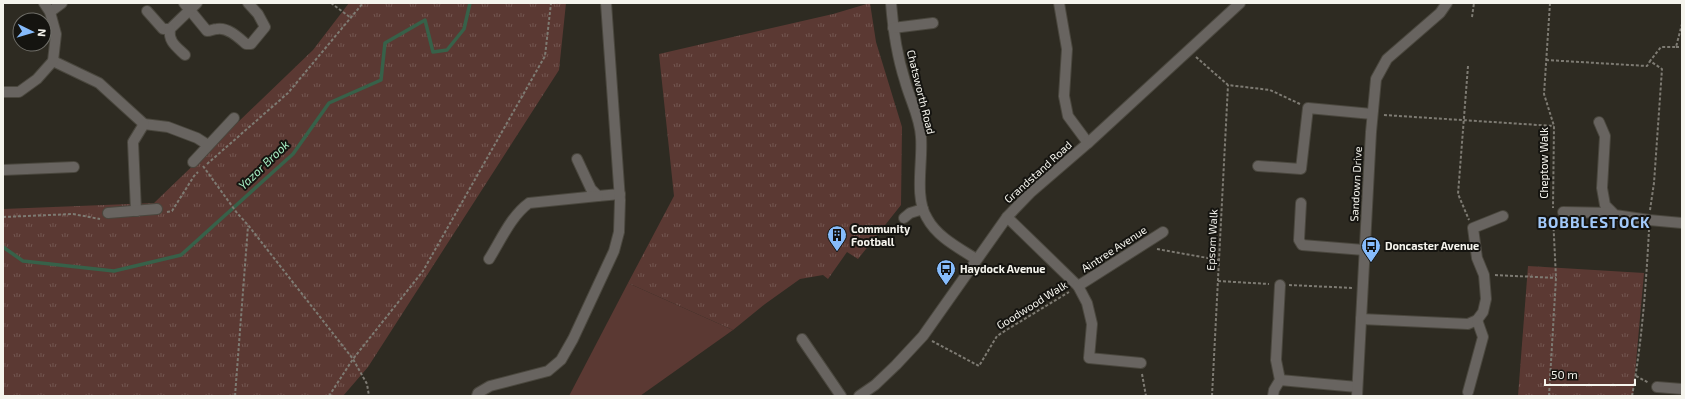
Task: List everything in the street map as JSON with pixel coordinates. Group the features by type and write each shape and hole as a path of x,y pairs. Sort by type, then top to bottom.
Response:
{"street":[{"path":"44,3 50,12 62,3"},
{"path":"185,55 170,39 170,29 190,5 207,31 218,29 226,30 246,44 251,44 265,27 258,14 248,3"},
{"path":"477,396 478,393 490,386 548,371 561,360 573,339 614,251 619,232 620,194 606,3"},
{"name":"Chatsworth Road","path":"891,3 893,28 904,81 915,108 921,136 921,205 927,219 936,231 976,259"},
{"path":"1058,3 1068,49 1064,96 1068,116 1088,143"},
{"name":"Grandstand Road","path":"859,396 896,365 923,336 1007,217 1030,193 1088,143 1240,3"},
{"name":"Sandown Drive","path":"1357,391 1372,114 1376,79 1387,59 1440,13 1447,3"},
{"path":"147,11 163,29 170,29"},
{"path":"3,92 19,92 38,79 53,61 56,34 52,19"},
{"path":"893,28 933,23"},
{"path":"53,61 99,83 144,124 168,127 197,138 208,145"},
{"path":"1258,166 1301,169 1308,108 1372,114"},
{"path":"195,159 234,118"},
{"path":"1599,122 1605,136 1602,188 1605,205 1612,213"},
{"path":"136,211 133,142 144,124"},
{"path":"577,159 591,189 598,196"},
{"path":"3,170 74,167"},
{"path":"489,259 523,207 529,203 620,194"},
{"path":"1301,203 1299,240 1302,245 1364,250"},
{"path":"108,213 157,209"},
{"path":"904,218 910,212 923,209"},
{"path":"1563,212 1612,213 1649,220 1682,223"},
{"path":"1361,319 1468,324 1477,320 1483,312 1486,299 1484,275 1477,258 1473,228 1503,216"},
{"path":"1007,217 1078,286 1087,302 1092,324 1089,358 1141,363"},
{"name":"Aintree Avenue","path":"1078,286 1163,232"},
{"path":"1274,396 1274,390 1280,380 1276,360 1280,285"},
{"path":"1468,392 1483,337 1477,320"},
{"path":"802,339 841,396"},
{"path":"1280,380 1357,391"},
{"path":"1657,387 1682,389"}],"path":[{"path":"331,3 351,18 363,3"},
{"path":"329,396 353,359 423,271 545,56 551,3"},
{"path":"1472,17 1474,3"},
{"name":"Cheptow Walk","path":"1549,396 1556,278 1552,205 1554,126 1544,94 1550,3"},
{"path":"1676,47 1682,24"},
{"path":"1546,60 1647,66 1661,47 1682,47"},
{"path":"1189,50 1228,85 1270,90 1308,108"},
{"path":"1632,396 1636,376 1647,272 1649,220 1654,183 1662,69 1650,61"},
{"path":"1468,66 1458,194 1473,228"},
{"name":"Epsom Walk","path":"1212,396 1228,85"},
{"path":"1372,114 1554,126"},
{"path":"195,159 353,359 367,384 369,396"},
{"path":"236,396 248,225"},
{"path":"1140,246 1219,260"},
{"path":"1484,275 1556,278"},
{"name":"Goodwood Walk","path":"923,336 979,366 998,336 1078,286"},
{"path":"1141,363 1146,396"},
{"path":"1636,376 1657,387"}],"green space":[{"path":"349,3 566,3 559,70 368,367 343,396 3,396 3,209 154,203 313,50"},
{"path":"870,3 876,42 902,127 901,205 858,259 847,252 828,279 823,275 800,279 765,304 733,330 628,283 674,196 659,54 833,14"},
{"path":"1528,266 1644,273 1633,396 1518,396"},
{"path":"628,283 733,330 640,396 569,396"}],"waterway":[{"name":"Yazor Brook","path":"3,247 23,261 114,271 181,255 293,154 329,103 381,80 385,43 425,20 433,52 447,50 464,29 470,3"}],"place":[{"name":"Community Football","path":"837,252"},
{"name":"Doncaster Avenue","path":"1371,263"},
{"name":"Haydock Avenue","path":"946,286"}],"district":[{"name":"BOBBLESTOCK","path":"1594,223"}]}
